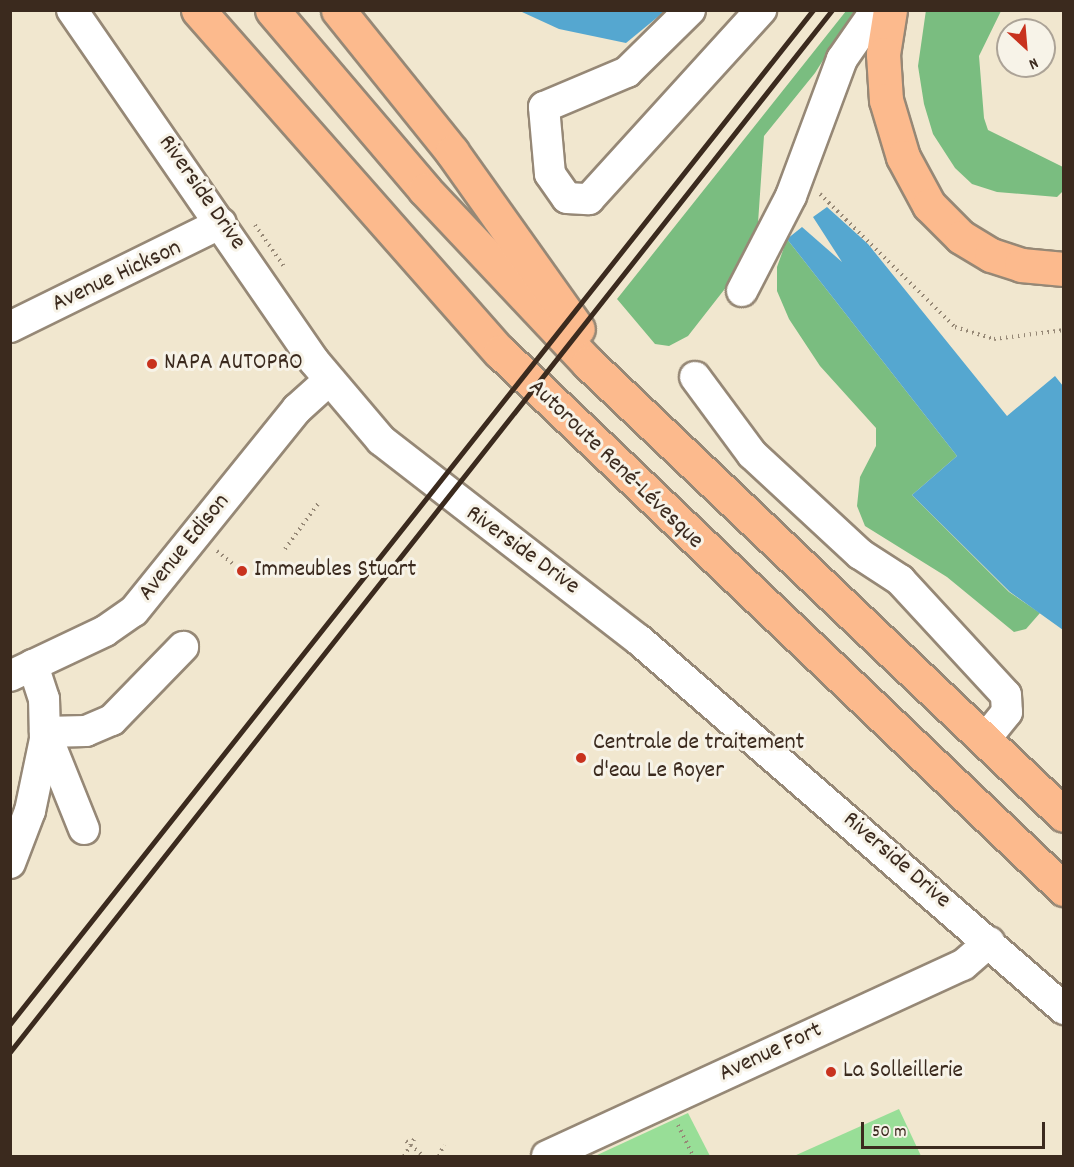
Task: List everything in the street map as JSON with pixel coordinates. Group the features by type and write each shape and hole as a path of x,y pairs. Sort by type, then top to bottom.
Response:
{"main road":[{"name":"Autoroute René-Lévesque","path":"198,10 500,352 1064,889"},
{"path":"272,10 454,222 639,414 1064,815"},
{"path":"338,10 452,152 639,414"},
{"path":"890,10 883,54 886,100 903,157 929,205 949,228 991,255 1021,265 1064,269"}],"street":[{"name":"Riverside Drive","path":"72,10 235,221 328,381 419,474 639,640 1064,1009"},
{"path":"690,10 627,72 544,107 550,174 567,198 589,200 760,10"},
{"path":"742,291 791,196 842,58 876,10"},
{"name":"Avenue Hickson","path":"10,327 235,221"},
{"path":"695,377 752,454 860,554 900,580 1006,695 1007,712 984,740"},
{"name":"Avenue Edison","path":"22,670 134,611 297,409 328,381"},
{"path":"45,732 86,731 112,720 183,647"},
{"path":"10,863 30,811 45,732 44,699 22,670"},
{"path":"45,732 84,829"},
{"name":"Avenue Fort","path":"547,1156 963,965 989,942"}],"path":[{"path":"827,198 944,319 966,333 994,339 1064,330"},
{"name":"Riverside Drive","path":"235,221 288,274"},
{"path":"285,549 320,501"},
{"path":"675,1117 693,1156"},
{"path":"404,1156 413,1147 416,1136"},
{"path":"406,1141 423,1156"},
{"path":"439,1156 444,1145"}],"green space":[{"path":"926,10 1001,11 979,56 984,118 988,130 1063,167 1063,191 1057,197 997,192 972,184 955,168 933,134 924,104 918,66"},
{"path":"846,11 854,11 815,73 764,136 758,223 731,281 688,336 669,346 655,344 617,299"},
{"path":"787,239 957,456 912,495 1009,592 1040,613 1026,629 1014,632 947,577 865,526 857,506 860,477 876,446 876,428 820,366 789,319 777,291 777,267"},
{"path":"899,1109 921,1156 794,1156"},
{"path":"688,1113 710,1156 595,1156"}],"water":[{"path":"665,11 626,43 559,29 522,12"},
{"path":"827,207 868,244 1007,416 1055,376 1063,386 1063,630 1010,592 912,495 957,456 787,239 802,227 842,262 813,217"}],"railway":[{"path":"10,1024 813,10"},
{"path":"10,1052 832,10"}],"place":[{"name":"NAPA AUTOPRO","path":"152,364"},
{"name":"Immeubles Stuart","path":"242,571"},
{"name":"Centrale de traitement d'eau Le Royer","path":"581,758"},
{"name":"La Solleillerie","path":"831,1072"}]}
